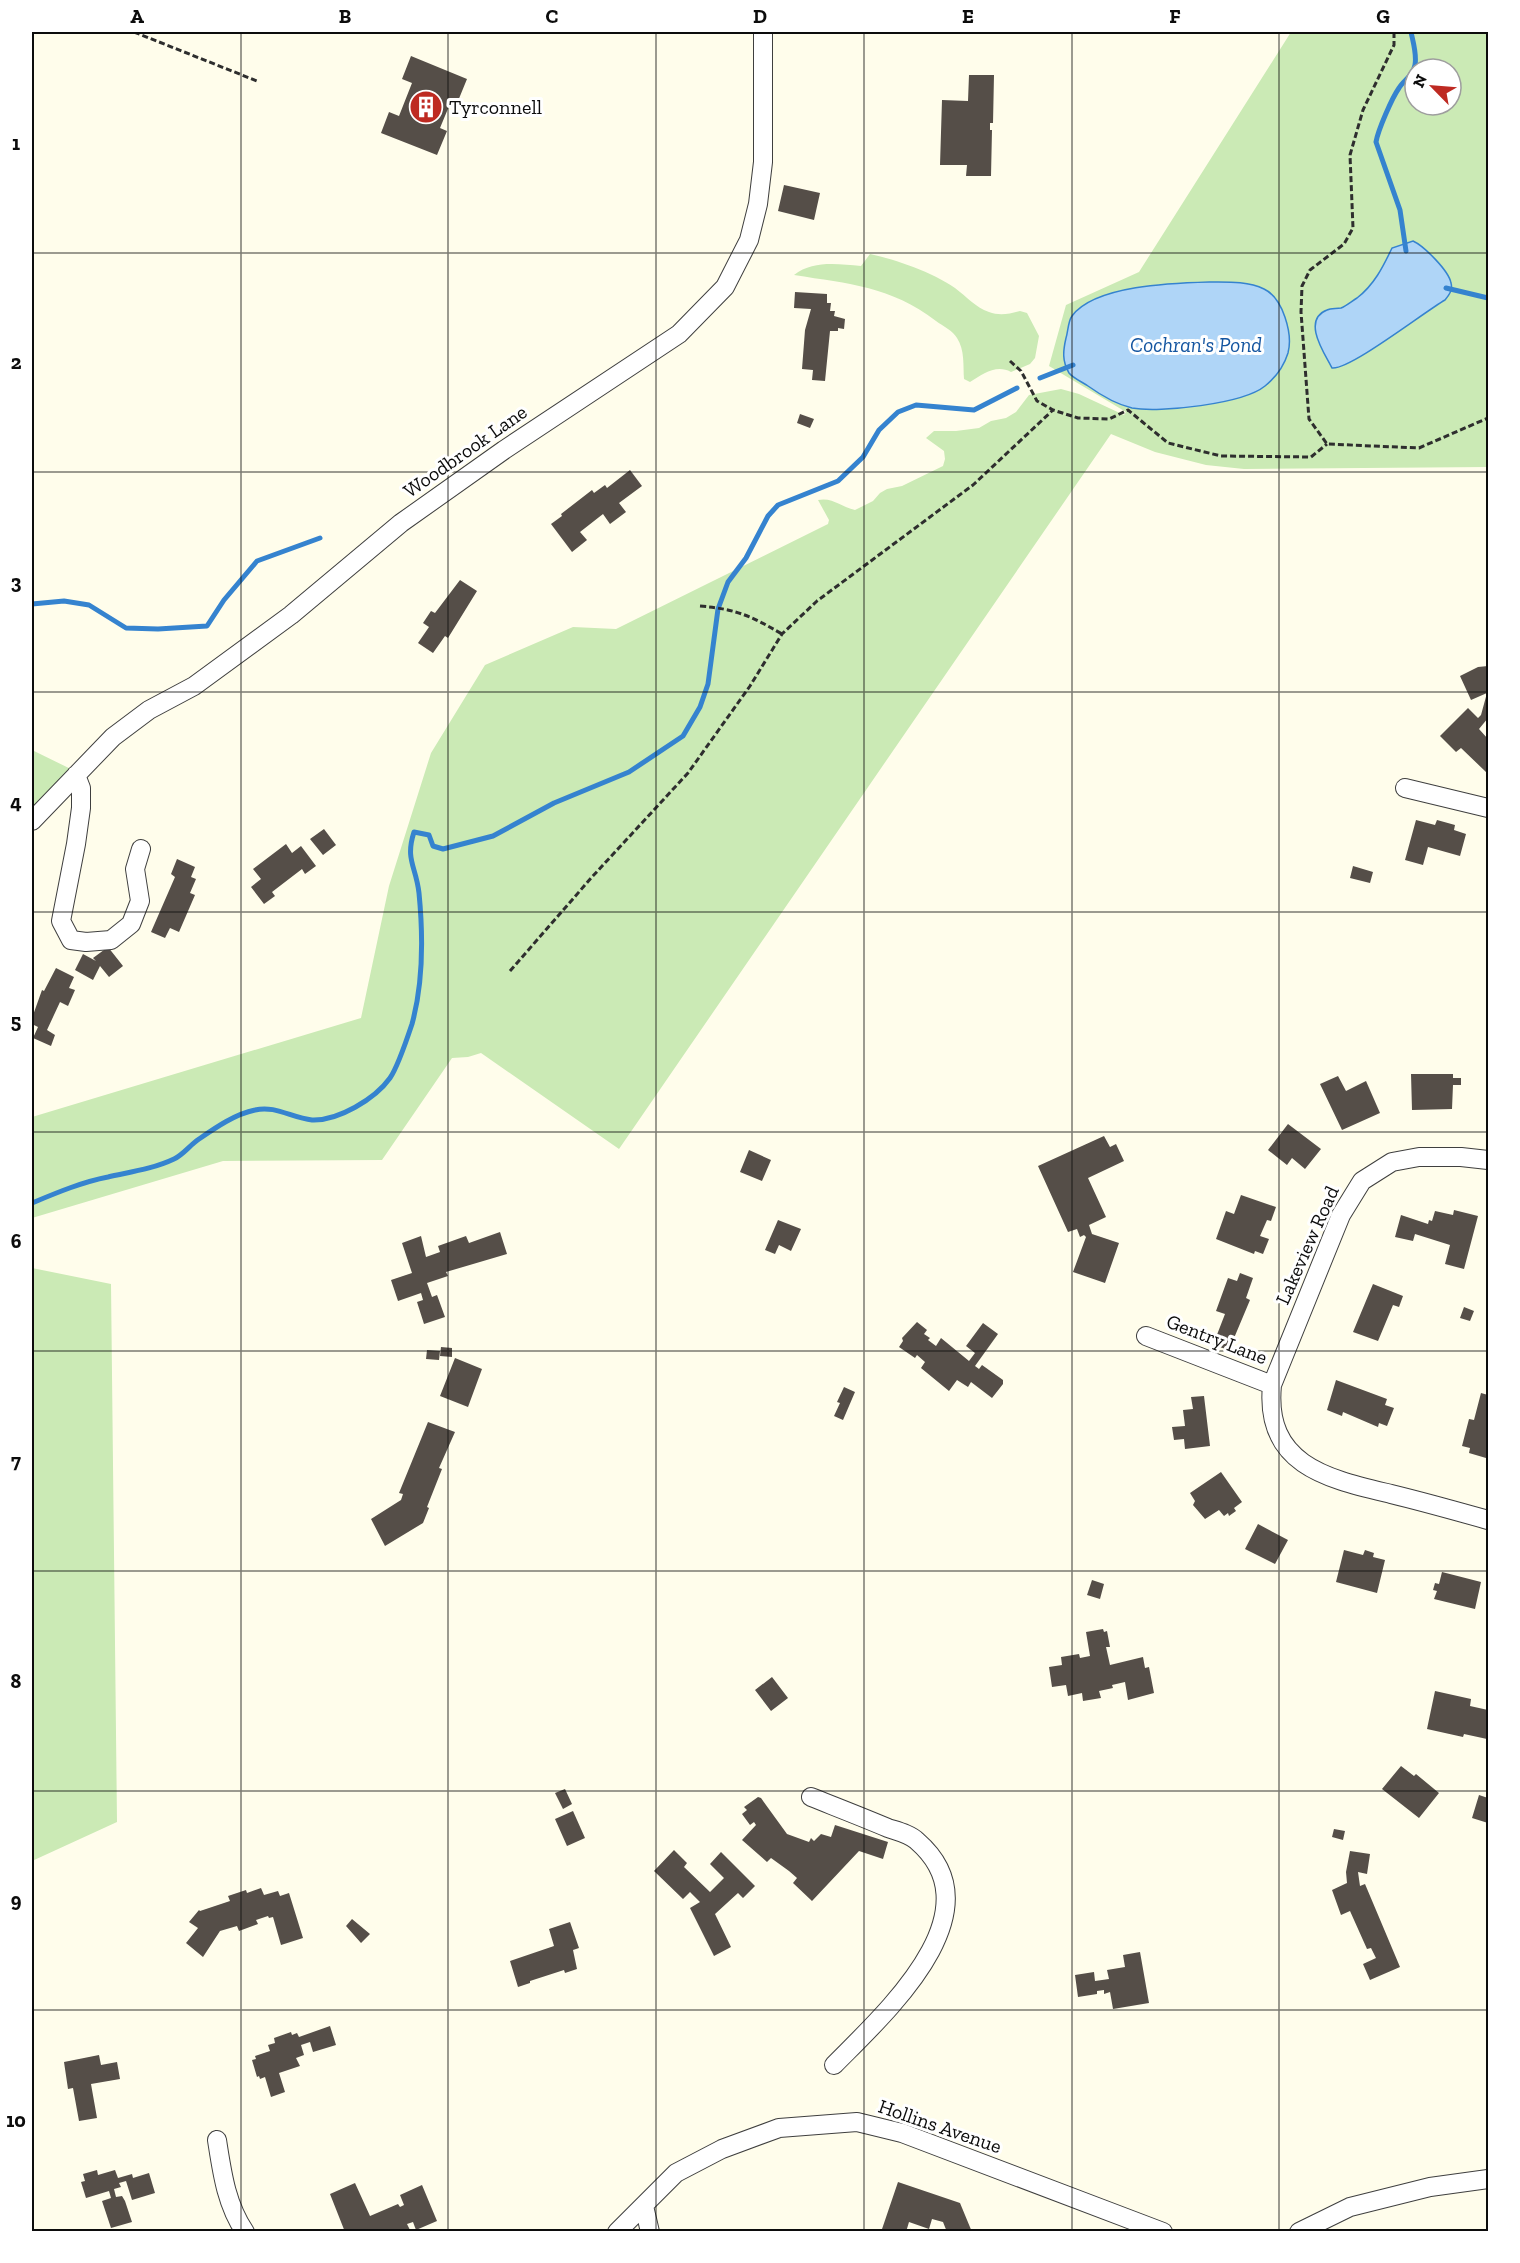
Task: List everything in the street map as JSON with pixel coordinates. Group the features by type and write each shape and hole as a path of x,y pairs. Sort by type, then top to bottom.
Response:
{"street":[{"name":"Woodbrook Lane","path":"32,821 113,737 150,710 194,686 274,627 401,523 504,450 679,334 725,287 748,240 758,204 763,162 763,32"},
{"path":"76,775 81,788 81,808 62,921 70,940 86,942 111,940 131,924 140,901 135,869 141,849"},
{"path":"1405,788 1488,808"},
{"name":"Lakeview Road","path":"1272,1385 1341,1215 1362,1181 1392,1162 1419,1157 1461,1157 1488,1160"},
{"name":"Gentry Lane","path":"1146,1336 1272,1385"},
{"path":"1272,1385 1270,1403 1275,1425 1285,1445 1307,1466 1325,1476 1353,1486 1488,1520"},
{"path":"811,1797 915,1839 928,1852 942,1876 946,1903 941,1928 926,1958 898,2000 834,2065"},
{"name":"Hollins Avenue","path":"616,2232 676,2173 722,2149 779,2128 857,2122 902,2133 1163,2231"},
{"path":"217,2140 226,2191 233,2212 245,2232"},
{"path":"1299,2232 1350,2207 1430,2187 1488,2179"},
{"path":"644,2206 651,2231"}],"path":[{"path":"134,32 257,81"},
{"path":"1327,444 1309,420 1301,312 1302,286 1310,270 1344,244 1353,228 1350,155 1363,110 1394,45 1394,32"},
{"path":"1010,361 1022,371 1037,401 1053,410 1078,418 1109,419 1128,410 1168,443 1221,456 1311,457 1327,444 1419,448 1488,418"},
{"path":"510,971 592,877 688,773 750,686 782,634 817,601 972,485 1053,410"},
{"path":"700,606 727,609 749,615 782,634"}],"green space":[{"path":"1291,32 1488,32 1488,467 1244,469 1206,465 1155,452 1111,434 619,1149 481,1053 452,1058 382,1160 223,1161 32,1218 32,1117 361,1018 389,886 431,753 485,665 573,627 616,629 828,524 829,520 818,500 833,501 855,510 873,501 887,489 902,486 943,466 944,451 926,438 934,431 979,428 1016,412 1029,395 1061,389 1079,394 1124,415 1126,412 1049,366 1066,305 1139,272"},
{"path":"870,254 903,263 936,277 989,312 1008,314 1020,311 1027,313 1039,336 1035,358 1030,364 1011,372 995,370 970,382 964,379 960,343 955,335 919,309 886,293 869,288 794,275 817,265 861,266"},
{"path":"32,750 81,774 32,821"},
{"path":"32,1268 111,1284 117,1822 32,1861"}],"water":[{"path":"1413,241 1429,253 1446,272 1451,286 1449,294 1445,300 1370,351 1341,366 1332,368 1317,338 1315,329 1319,315 1329,309 1341,308 1357,298 1373,281 1392,248"},
{"name":"Cochran's Pond","path":"1237,282 1258,286 1271,294 1281,308 1288,327 1288,353 1279,371 1265,386 1239,398 1201,406 1145,409 1132,408 1114,402 1069,373 1065,364 1064,347 1072,316 1083,306 1098,298 1136,288"}],"building":[{"name":"Tyrconnell","path":"411,56 467,79 458,101 452,99 440,128 447,131 437,155 381,133 389,112 399,116 412,83 402,79"},
{"path":"969,75 994,75 993,123 990,123 990,130 992,130 991,176 966,176 967,165 940,165 942,100 968,101"},
{"path":"784,185 820,193 814,220 778,211"},
{"path":"795,292 827,294 827,303 831,303 830,311 835,311 834,316 845,319 844,329 838,328 838,331 830,331 825,381 812,380 813,370 802,369 805,330 811,309 794,308"},
{"path":"800,414 814,419 810,428 797,423"},
{"path":"630,470 642,486 619,503 626,512 610,524 603,514 580,532 587,540 572,552 551,524 592,490 594,493 605,485 607,488"},
{"path":"460,580 477,591 448,638 445,636 433,653 418,643 429,627 423,623 431,611 435,613"},
{"path":"1488,666 1488,718 1479,729 1488,739 1488,770 1486,772 1461,748 1456,752 1440,736 1468,708 1478,718 1481,715 1487,693 1471,700 1460,676 1478,667"},
{"path":"1416,820 1435,825 1437,820 1455,825 1454,830 1466,834 1460,856 1428,847 1423,865 1405,860"},
{"path":"324,829 336,845 323,855 310,839"},
{"path":"286,844 292,853 301,846 316,866 305,874 302,869 272,892 275,896 264,904 251,887 261,879 253,869"},
{"path":"177,859 195,867 191,877 196,879 190,893 195,895 179,932 170,928 165,938 151,932 175,877 171,874"},
{"path":"1353,866 1373,872 1370,883 1350,878"},
{"path":"108,947 123,966 109,977 100,966 93,980 75,970 83,954 96,961 93,958"},
{"path":"56,968 74,977 69,988 75,990 68,1006 60,1002 47,1030 55,1035 51,1046 33,1038 38,1027 32,1024 32,1018 42,990 44,991"},
{"path":"1411,1074 1453,1074 1453,1078 1461,1078 1461,1085 1453,1085 1452,1109 1412,1110"},
{"path":"1338,1076 1346,1091 1366,1081 1380,1113 1342,1130 1320,1084"},
{"path":"1288,1124 1321,1149 1305,1169 1292,1158 1287,1165 1268,1150"},
{"path":"1104,1136 1110,1147 1116,1144 1124,1161 1088,1178 1106,1217 1089,1225 1092,1234 1119,1243 1105,1283 1073,1272 1086,1237 1084,1235 1080,1237 1077,1229 1068,1232 1038,1166"},
{"path":"749,1150 771,1160 762,1181 740,1172"},
{"path":"1241,1195 1276,1207 1271,1221 1267,1220 1260,1236 1269,1239 1263,1254 1255,1251 1254,1254 1216,1239 1226,1211 1234,1214"},
{"path":"1454,1210 1478,1216 1464,1269 1445,1264 1450,1245 1415,1234 1413,1241 1395,1237 1401,1215 1428,1224 1429,1220 1432,1221 1435,1211 1453,1215"},
{"path":"778,1220 801,1229 791,1251 779,1245 775,1254 765,1250"},
{"path":"500,1232 507,1254 446,1272 448,1276 427,1283 432,1297 437,1295 445,1317 424,1324 417,1302 423,1300 421,1293 398,1301 391,1280 412,1273 402,1243 421,1236 426,1257 440,1252 438,1246 466,1236 469,1243"},
{"path":"1240,1273 1253,1278 1246,1298 1250,1300 1229,1350 1213,1345 1225,1314 1216,1311 1228,1278 1237,1281"},
{"path":"1373,1284 1403,1296 1399,1307 1393,1305 1378,1341 1353,1332"},
{"path":"1464,1307 1474,1311 1470,1321 1460,1318"},
{"path":"917,1322 927,1330 924,1334 936,1346 941,1338 969,1361 975,1353 966,1346 983,1323 998,1334 975,1366 979,1369 982,1365 1003,1380 1003,1384 992,1398 971,1382 968,1387 957,1380 949,1391 921,1368 925,1362 917,1355 915,1358 899,1347 903,1341 902,1338"},
{"path":"441,1347 452,1348 452,1357 440,1356"},
{"path":"427,1350 440,1351 439,1360 426,1359"},
{"path":"455,1358 482,1369 468,1407 440,1396"},
{"path":"1336,1380 1387,1399 1385,1405 1394,1408 1387,1426 1379,1423 1378,1427 1343,1412 1342,1416 1327,1410"},
{"path":"844,1387 855,1392 843,1420 834,1416"},
{"path":"1481,1393 1488,1395 1488,1453 1486,1458 1469,1453 1470,1448 1462,1446 1469,1419 1474,1420"},
{"path":"1204,1396 1210,1446 1185,1449 1184,1439 1174,1440 1172,1427 1185,1426 1183,1410 1193,1409 1191,1397"},
{"path":"428,1422 455,1432 439,1468 442,1469 427,1507 429,1508 423,1523 385,1546 371,1519 401,1500 403,1494 399,1493"},
{"path":"1221,1472 1242,1502 1229,1516 1228,1513 1224,1516 1219,1510 1205,1519 1193,1505 1195,1501 1190,1493"},
{"path":"1258,1524 1288,1540 1275,1564 1245,1549"},
{"path":"1344,1550 1363,1555 1365,1550 1374,1553 1373,1557 1385,1560 1377,1593 1336,1582"},
{"path":"1442,1572 1481,1582 1475,1609 1434,1599 1437,1591 1433,1590 1435,1583 1439,1584"},
{"path":"1092,1580 1104,1584 1100,1599 1087,1595"},
{"path":"1103,1629 1104,1632 1107,1631 1110,1647 1106,1647 1110,1665 1143,1657 1145,1668 1149,1667 1154,1693 1128,1700 1125,1682 1099,1691 1101,1698 1083,1701 1082,1693 1068,1696 1066,1685 1052,1687 1049,1667 1062,1665 1061,1657 1079,1654 1080,1658 1090,1656 1086,1632"},
{"path":"772,1677 788,1698 771,1711 755,1690"},
{"path":"1435,1691 1471,1699 1470,1706 1488,1710 1487,1739 1464,1734 1463,1737 1427,1729"},
{"path":"1401,1766 1414,1776 1416,1774 1439,1793 1419,1818 1382,1789"},
{"path":"565,1789 572,1804 563,1809 555,1793"},
{"path":"1479,1795 1488,1798 1488,1823 1472,1818"},
{"path":"758,1797 787,1834 809,1842 811,1838 814,1841 821,1834 831,1837 835,1825 888,1842 883,1859 859,1851 812,1901 793,1883 797,1878 789,1871 771,1858 767,1862 742,1840 756,1825 754,1822 750,1825 742,1814 747,1810 744,1807"},
{"path":"573,1811 585,1838 567,1846 555,1819"},
{"path":"1334,1829 1345,1831 1343,1840 1332,1837"},
{"path":"674,1850 687,1863 684,1867 710,1892 724,1878 710,1864 721,1852 755,1886 743,1898 738,1893 715,1914 731,1947 714,1956 690,1908 700,1902 690,1892 683,1899 654,1871"},
{"path":"1350,1851 1370,1854 1367,1874 1358,1872 1360,1886 1365,1884 1400,1967 1370,1980 1363,1964 1376,1958 1371,1948 1367,1949 1350,1911 1341,1915 1332,1890 1347,1883 1346,1872"},
{"path":"261,1888 264,1895 278,1891 280,1896 289,1893 303,1938 281,1945 273,1917 268,1916 256,1920 258,1924 239,1931 237,1926 220,1931 203,1957 186,1943 198,1928 189,1922 199,1910 230,1901 228,1896"},
{"path":"352,1919 370,1934 361,1943 346,1926"},
{"path":"570,1922 579,1948 573,1950 577,1969 565,1973 564,1970 518,1987 510,1961 554,1946 549,1929"},
{"path":"1140,1952 1149,2003 1113,2009 1110,1992 1104,1994 1104,1990 1097,1991 1097,1994 1078,1997 1075,1975 1094,1972 1095,1981 1109,1979 1107,1970 1125,1967 1123,1955"},
{"path":"330,2026 336,2045 313,2052 310,2042 301,2045 304,2055 296,2058 300,2066 279,2073 285,2092 271,2097 265,2077 260,2079 259,2076 257,2077 252,2060 256,2059 255,2056 270,2051 268,2045 275,2043 274,2038 291,2032 292,2035 297,2033 299,2037"},
{"path":"99,2055 101,2065 117,2062 120,2079 91,2084 97,2118 79,2121 73,2088 68,2089 64,2062"},
{"path":"97,2170 98,2175 115,2170 118,2178 132,2174 133,2178 149,2173 155,2193 132,2200 126,2181 119,2183 121,2187 114,2189 116,2197 122,2196 125,2201 132,2222 111,2228 102,2201 111,2198 109,2191 86,2198 81,2182 85,2181 83,2174"},
{"path":"898,2182 960,2203 972,2232 947,2232 943,2222 932,2219 929,2229 909,2222 906,2232 881,2232"},
{"path":"355,2183 370,2216 398,2204 400,2207 404,2205 400,2195 422,2185 437,2221 416,2230 413,2222 407,2224 410,2230 407,2232 351,2232 350,2230 345,2232 330,2194"}],"waterway":[{"path":"1406,251 1400,210 1376,142 1393,99 1414,69 1416,57 1411,32"},
{"path":"1446,288 1488,298"},
{"path":"1040,378 1073,365"},
{"path":"32,1203 89,1182 166,1162 177,1157 218,1126 248,1112 270,1109 305,1119 322,1119 344,1113 375,1094 390,1078 399,1060 416,1009 421,959 421,925 418,884 411,856 414,832 429,835 433,846 443,849 493,836 554,803 629,772 683,736 700,707 708,684 718,609 728,582 746,558 768,516 778,505 838,481 863,457 879,430 898,412 916,405 974,410 1017,388"},
{"path":"32,604 64,601 89,605 126,628 207,626 224,600 257,561 320,538"}],"place":[{"name":"Tyrconnell","path":"426,107"}]}
